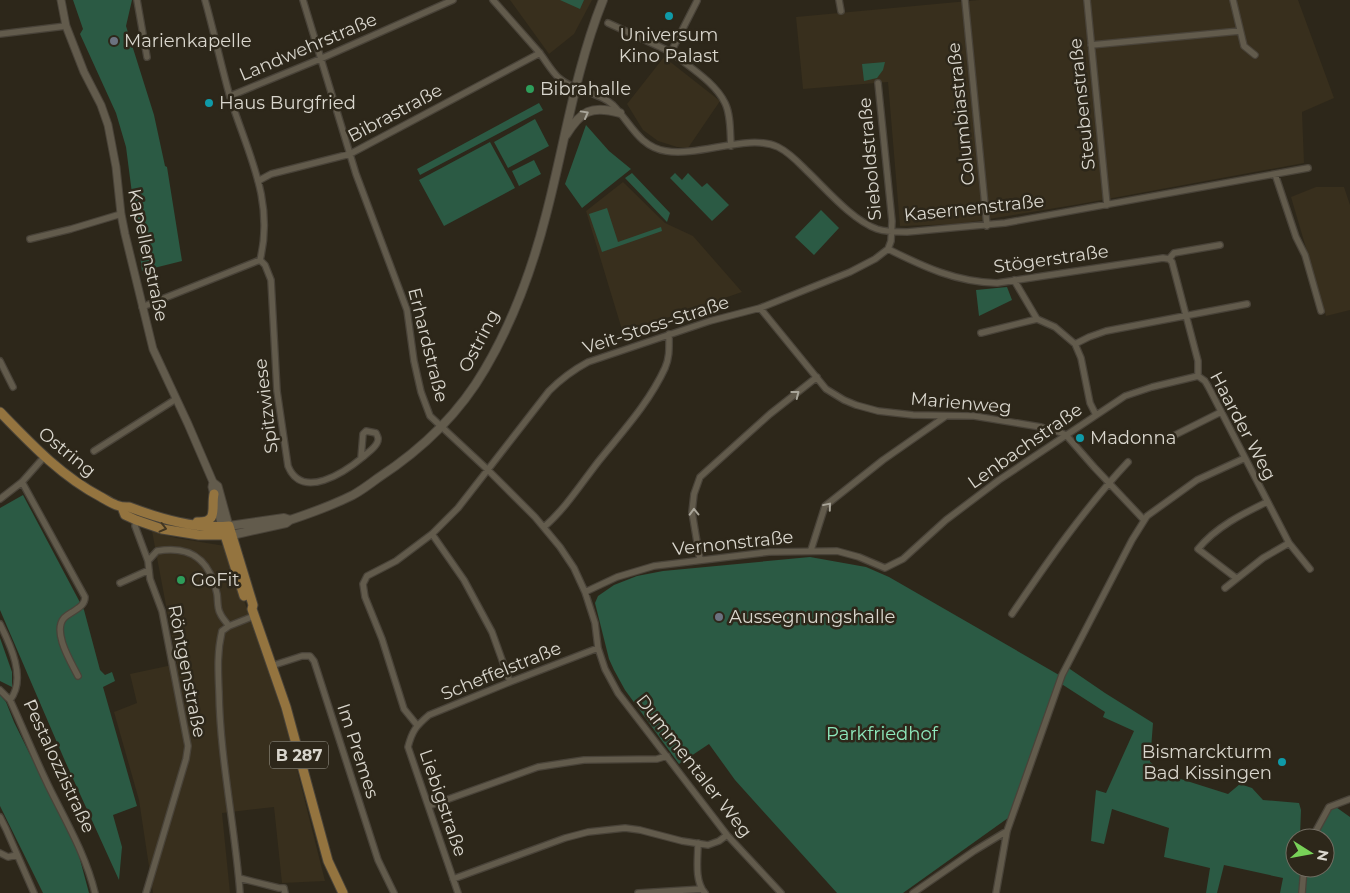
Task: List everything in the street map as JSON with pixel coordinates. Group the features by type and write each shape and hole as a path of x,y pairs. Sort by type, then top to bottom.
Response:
{"main road":[{"name":"Ostring","path":"122,507 125,515 136,520 179,532 199,535 286,523 354,494 397,466 441,427 461,404 485,370 501,340 524,282 546,215 575,87 594,23 603,0"},
{"path":"562,141 575,120 589,111 596,109 620,113"},
{"name":"Ostring","path":"0,412 18,432 76,482 122,507 129,507 175,522 227,531"},
{"path":"175,522 181,519 201,522 210,519 214,509 214,494"},
{"name":"B 287","path":"227,531 248,608 253,613 286,707 328,861 343,893"}],"street":[{"name":"Kapellenstraße","path":"61,0 66,26 108,125 116,167 121,214 153,349 213,482 218,486 227,531"},
{"path":"137,0 147,57"},
{"path":"142,306 260,260 266,231 264,208 258,181 230,96 205,0"},
{"name":"Erhardstraße","path":"303,0 350,154 407,310 414,361 421,392 430,416 488,470 544,527 574,568 585,592"},
{"name":"Landwehrstraße","path":"230,96 320,60 453,0"},
{"name":"Kasernenstraße","path":"493,0 540,53 558,77 575,87 606,99 642,140 649,145 664,151 682,153 764,143 777,146 791,155 861,220 876,229 891,232 907,232 987,226 1308,168"},
{"path":"840,0 841,11"},
{"name":"Columbiastraße","path":"965,0 987,226"},
{"name":"Steubenstraße","path":"1087,0 1107,205"},
{"path":"1233,0 1244,46 1255,55"},
{"path":"671,52 697,1"},
{"path":"608,23 671,52 718,92 726,104 731,146"},
{"path":"0,34 66,26"},
{"path":"1091,46 1240,31"},
{"name":"Bibrastraße","path":"258,181 271,174 350,154 540,53"},
{"name":"Sieboldstraße","path":"878,83 891,213 891,232"},
{"path":"1275,174 1296,237 1305,255 1321,311"},
{"path":"30,239 71,230 121,214"},
{"path":"700,560 692,512 694,494 700,477 770,414 817,377 760,308 850,272 875,259 888,249 891,241 891,232"},
{"name":"Stögerstraße","path":"888,249 946,275 963,280 997,283 1164,258 1169,259 1174,253 1220,245"},
{"name":"Haarder Weg","path":"1169,259 1172,262 1198,360 1198,376 1205,381 1289,543 1310,569"},
{"name":"Spitzwiese","path":"260,260 265,265 271,280 278,391 288,466 291,474 302,481 320,480 343,473 361,458 378,442 376,433 366,431 362,434 361,458"},
{"path":"1014,280 1037,319 1055,327 1075,344 1081,358 1090,403 1096,415"},
{"path":"1075,344 1106,331 1247,304"},
{"name":"Veit-Stoss-Straße","path":"363,584 367,576 396,561 432,534 458,508 549,391 574,369 588,362 669,334 760,308"},
{"path":"981,334 1037,319"},
{"path":"544,527 570,499 649,398 666,367 670,354 669,334"},
{"path":"0,361 13,387"},
{"name":"Lenbachstraße","path":"885,568 903,559 946,520 1000,480 1126,396 1152,387 1198,376"},
{"name":"Marienweg","path":"817,377 830,392 856,405 878,411 913,415 974,416 1052,429 1066,435 1144,520"},
{"path":"94,451 176,399"},
{"path":"1167,439 1221,412"},
{"path":"811,550 825,506 883,460 947,416"},
{"path":"0,499 22,482 45,456"},
{"path":"996,893 1007,831 1062,675 1096,607 1144,520 1197,480 1245,458"},
{"path":"1012,614 1056,549 1109,482 1128,462"},
{"path":"22,482 86,597 81,606 64,618 59,629 63,644 78,676"},
{"name":"Kapellenstraße","path":"213,482 212,487 227,531"},
{"path":"1236,578 1198,548 1212,534 1239,515 1267,502"},
{"name":"Röntgenstraße","path":"136,520 136,526 148,561 150,580 162,611 188,746 186,759 146,893"},
{"path":"432,534 464,580 492,632 510,682"},
{"path":"1225,588 1263,558 1289,543"},
{"path":"148,561 157,551 170,548 199,557 206,565 213,579 219,612 229,626"},
{"name":"Vernonstraße","path":"585,592 617,577 654,566 769,552 837,551 860,557 885,568"},
{"path":"120,583 149,570"},
{"name":"Liebigstraße","path":"363,584 365,597 382,639 404,709 417,726 411,734 408,747 458,893"},
{"name":"Dummentaler Weg","path":"585,592 595,623 598,648 605,669 618,693 727,835 781,893"},
{"path":"240,893 222,748 218,649 222,631 253,613"},
{"name":"Pestalozzistraße","path":"0,624 8,639 16,667 17,686 10,700 50,789 81,849 90,870 95,893"},
{"name":"Scheffelstraße","path":"417,726 429,715 598,648"},
{"name":"Im Premes","path":"271,666 302,656 310,656 314,661 378,860 394,893"},
{"path":"0,690 10,700"},
{"path":"429,806 538,766 584,760 657,759 667,756"},
{"path":"1317,828 1329,807 1350,800"},
{"path":"0,817 34,893"},
{"path":"453,879 565,838 588,832 633,829 682,841 708,845 719,841 727,835"},
{"path":"913,893 1007,831"},
{"path":"638,893 704,891 698,878 698,843"},
{"path":"0,853 8,857 17,856"},
{"path":"239,878 284,888 285,893"},
{"path":"1302,893 1303,878"}],"shaded area":[{"path":"510,0 592,0 574,34 549,54"},
{"path":"979,0 1298,0 1334,98 1302,112 1304,163 959,224 900,226 888,82 803,89 796,17"},
{"path":"664,57 720,101 688,148 677,147 658,141 643,130 627,104"},
{"path":"623,182 665,223 693,236 742,292 623,333 586,211"},
{"path":"1316,187 1344,187 1350,205 1350,310 1326,316 1291,197"},
{"path":"152,531 176,538 225,546 285,722 325,881 282,883 274,807 222,813 230,893 153,893 139,800 114,712 137,703 130,674 177,664"}],"green space":[{"path":"73,0 132,0 126,26 154,115 165,166 167,167 182,261 142,271 126,147 116,113 80,34 83,29"},
{"path":"560,0 584,0 580,9"},
{"path":"885,62 883,70 877,78 864,81 862,64"},
{"path":"539,103 543,110 420,175 417,169"},
{"path":"535,119 549,146 508,168 494,142"},
{"path":"586,125 609,151 631,169 582,208 565,184"},
{"path":"490,142 515,188 444,226 419,180"},
{"path":"534,160 541,174 519,186 512,171"},
{"path":"632,173 670,213 667,222 625,178"},
{"path":"675,173 682,180 688,173 702,187 707,183 729,205 712,221 670,178"},
{"path":"607,208 618,242 661,227 662,231 602,252 589,214"},
{"path":"821,210 839,228 814,255 795,237"},
{"path":"1007,287 1012,300 979,316 976,290"},
{"path":"23,495 84,610 100,670 105,675 112,672 115,681 103,687 137,806 113,815 122,847 119,880 0,610 0,508"},
{"name":"Parkfriedhof","path":"810,557 866,567 889,577 1059,675 1008,818 903,893 837,893 735,780 709,744 679,764 625,690 609,659 595,603 598,596 614,585 637,576 663,571"},
{"path":"0,638 12,672 12,687 0,681"},
{"path":"1067,667 1153,723 1150,762 1168,775 1228,794 1240,784 1252,788 1263,800 1299,803 1301,810 1300,828 1285,828 1285,878 1303,878 1302,893 1280,893 1283,878 1224,865 1217,893 1206,893 1210,868 1164,857 1169,828 1112,809 1104,844 1091,841 1096,790 1106,793 1134,731 1103,717 1105,712 1060,683"},
{"path":"0,695 6,702 78,852 89,893 43,893 0,806"},
{"path":"1333,805 1350,817 1350,893 1303,893 1304,878 1335,878 1335,828 1318,828"}],"place":[{"name":"Universum Kino Palast","path":"669,16"},
{"name":"Marienkapelle","path":"114,41"},
{"name":"Bibrahalle","path":"530,89"},
{"name":"Haus Burgfried","path":"209,103"},
{"name":"Madonna","path":"1080,438"},
{"name":"GoFit","path":"181,580"},
{"name":"Aussegnungshalle","path":"719,617"},
{"name":"Bismarckturm Bad Kissingen","path":"1282,762"}]}
